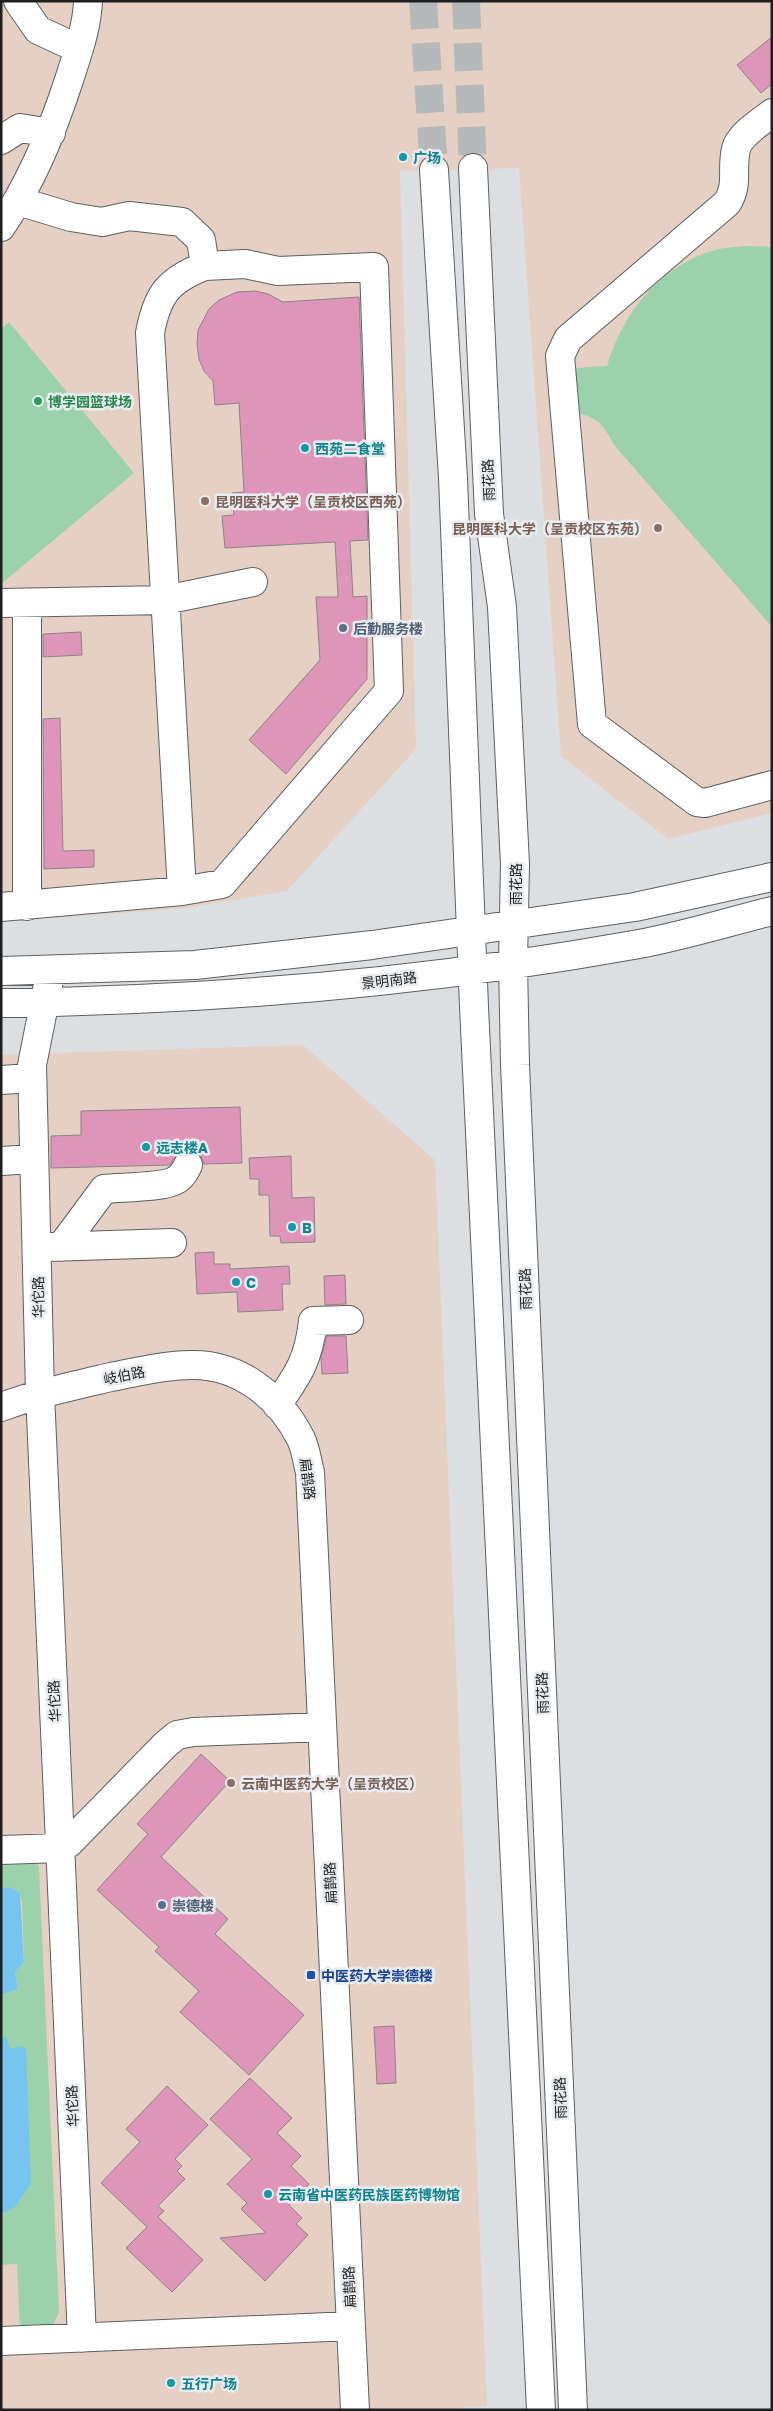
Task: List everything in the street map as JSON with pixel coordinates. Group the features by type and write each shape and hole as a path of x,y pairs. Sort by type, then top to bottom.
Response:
{"street":[{"path":"18,1 38,30 79,49"},
{"path":"1,227 18,201 51,133 79,49 88,1"},
{"path":"772,113 744,137 736,147 735,187 727,203 568,339 560,356 592,724 701,804 772,785"},
{"path":"1,140 20,128 51,133"},
{"name":"雨花路","path":"473,168 489,514 502,616 515,864 513,963 515,1065 574,2410"},
{"path":"434,170 453,478 473,969 541,2410"},
{"path":"18,201 71,217 102,222 129,216 182,222 201,240 206,266"},
{"path":"182,891 165,600 150,333 157,304 165,291 176,280 206,266 245,264 278,271 374,267 389,691 222,884 182,891 14,906 14,603 165,600 252,582"},
{"path":"1,971 194,965 372,945 635,906 772,877"},
{"name":"景明南路","path":"1,1003 44,1003 189,996 375,982 641,944 772,911"},
{"name":"华佗路","path":"51,970 32,1071 34,1159 49,1247 40,1392 82,2338"},
{"path":"1,1080 32,1071"},
{"path":"1,1161 34,1159"},
{"path":"49,1247 104,1189 170,1182 176,1180 184,1173 188,1165"},
{"path":"49,1247 172,1243"},
{"path":"277,1405 299,1373 311,1345 313,1321 349,1320"},
{"name":"岐伯路","path":"1,1407 40,1392 132,1373 191,1364 218,1367 247,1378"},
{"name":"扁鹊路","path":"247,1378 286,1414 302,1441 310,1472 355,2410"},
{"path":"1,1850 60,1848 76,1836 177,1735 193,1732 322,1727"},
{"path":"1,2341 351,2326"}],"shaded area":[{"name":"昆明医科大学（呈贡校区西苑）","path":"1,1 772,1 772,813 668,839 561,756 519,168 400,171 416,749 287,891 185,908 70,917 1,918"},
{"name":"云南中医药大学（呈贡校区）","path":"303,1045 435,1160 487,2406 431,2410 1,2410 1,1055"}],"green space":[{"path":"749,246 772,247 772,627 615,446 600,424 590,417 575,413 574,368 607,366 614,346 633,310 660,280 677,267 695,257 719,249"},
{"name":"博学园篮球场","path":"9,322 134,473 1,584 1,329"},
{"path":"1,1859 35,1861 39,1867 59,2312 53,2326 20,2329 17,2264 1,2265 1,2214 4,2213 10,2049 5,2037 1,2038 1,1995 18,1989 15,1972 24,1962 22,1902 20,1893 10,1887 1,1888"}],"water":[{"path":"10,1887 20,1893 24,1962 15,1972 18,1989 1,1995 1,1888"},
{"path":"6,2036 10,2049 22,2046 26,2050 31,2183 15,2207 1,2214 1,2038"}],"building":[{"path":"772,37 772,84 761,93 737,65"},
{"name":"西苑二食堂","path":"255,291 268,294 283,302 359,297 368,540 350,541 353,597 367,596 367,679 286,774 249,740 320,660 316,597 338,597 335,542 225,548 222,516 234,515 232,493 244,492 239,403 215,405 213,381 204,371 199,359 198,330 209,309 219,300 237,292"},
{"path":"81,632 82,655 43,657 43,634"},
{"path":"60,718 63,851 94,850 94,867 44,869 43,719"},
{"name":"远志楼A","path":"240,1107 242,1163 204,1164 201,1156 195,1151 188,1149 179,1152 170,1165 51,1168 51,1136 81,1135 81,1111"},
{"name":"B","path":"291,1156 292,1198 314,1197 315,1242 281,1243 280,1236 270,1236 269,1195 259,1195 259,1179 250,1179 249,1158"},
{"name":"C","path":"214,1252 214,1264 230,1264 230,1269 289,1266 290,1284 282,1284 283,1310 238,1312 237,1292 197,1294 195,1253"},
{"path":"345,1275 346,1304 325,1305 324,1276"},
{"path":"327,1336 346,1336 348,1373 322,1374 321,1357"},
{"name":"崇德楼","path":"201,1754 230,1781 161,1857 228,1919 215,1934 304,2015 249,2075 180,2012 199,1991 155,1951 159,1947 97,1890 148,1834 137,1824"},
{"path":"394,2026 396,2083 377,2084 374,2027"},
{"path":"250,2078 292,2118 277,2133 301,2156 291,2166 309,2184 289,2205 302,2218 296,2224 308,2235 265,2281 220,2238 266,2233 241,2209 247,2203 227,2184 252,2159 210,2119"},
{"path":"167,2086 208,2125 175,2159 182,2166 177,2171 185,2179 158,2206 164,2211 158,2217 203,2260 172,2292 126,2248 147,2227 101,2183 140,2142 126,2129"}],"tunnel":[{"path":"423,1 434,170"},
{"path":"466,1 473,168"}],"place":[{"name":"广场","path":"403,157"},
{"name":"博学园篮球场","path":"38,401"},
{"name":"西苑二食堂","path":"305,448"},
{"name":"昆明医科大学（呈贡校区西苑）","path":"205,501"},
{"name":"昆明医科大学（呈贡校区东苑）","path":"658,528"},
{"name":"后勤服务楼","path":"343,628"},
{"name":"远志楼A","path":"146,1147"},
{"name":"B","path":"292,1227"},
{"name":"C","path":"236,1282"},
{"name":"云南中医药大学（呈贡校区）","path":"231,1783"},
{"name":"崇德楼","path":"162,1905"},
{"name":"中医药大学崇德楼","path":"311,1975"},
{"name":"云南省中医药民族医药博物馆","path":"268,2194"},
{"name":"五行广场","path":"171,2383"}]}
